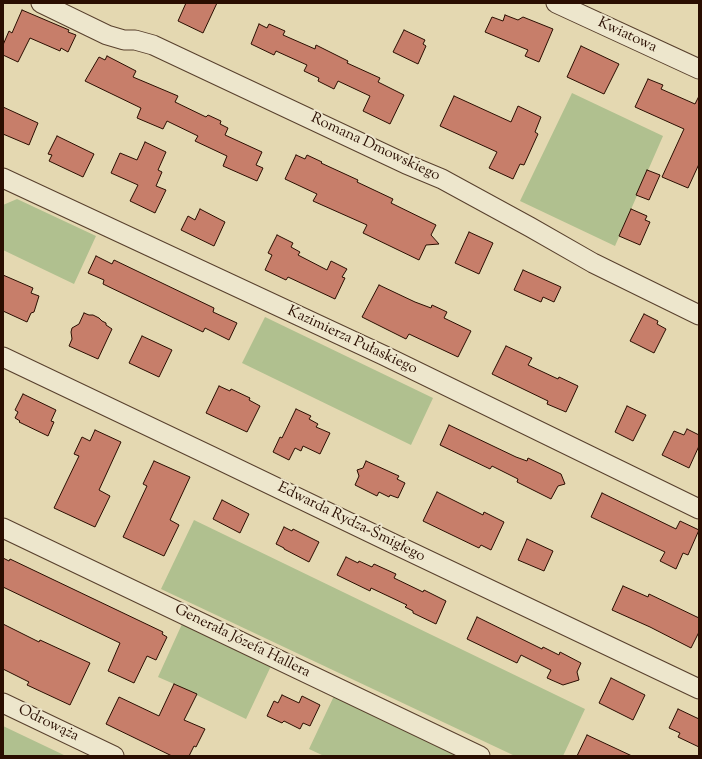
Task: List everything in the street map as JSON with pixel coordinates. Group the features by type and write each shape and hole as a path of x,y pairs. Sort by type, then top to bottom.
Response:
{"street":[{"name":"Romana Dmowskiego","path":"41,3 107,35 124,40 135,40 153,45 406,164 442,179 593,263 699,314"},
{"name":"Kwiatowa","path":"556,3 699,69"},
{"name":"Kazimierza Pułaskiego","path":"3,178 383,355 699,509"},
{"name":"Edwarda Rydza-Śmigłego","path":"3,357 699,689"},
{"name":"Generała Józefa Hallera","path":"3,528 480,756"},
{"name":"Odrowąża","path":"3,703 114,756"}],"green space":[{"path":"572,93 663,136 615,246 520,201"},
{"path":"17,199 96,236 74,284 3,250 3,205"},
{"path":"265,317 433,398 411,445 242,363"},
{"path":"194,520 585,709 563,756 515,756 161,589"},
{"path":"182,624 271,666 246,719 158,677"},
{"path":"334,696 462,756 324,756 309,749"},
{"path":"3,726 66,756 3,756"}],"building":[{"path":"186,3 217,3 203,33 178,21"},
{"path":"22,10 69,30 68,32 76,35 68,52 61,48 60,51 30,38 18,62 3,55 3,45 9,31 12,33"},
{"path":"505,15 518,20 523,17 553,29 539,62 525,56 528,50 485,32 492,17 503,21"},
{"path":"259,24 267,28 269,24 285,31 283,35 315,49 316,45 348,61 347,63 380,78 378,82 404,95 390,124 363,111 370,96 338,81 334,89 318,81 319,78 304,71 307,65 276,51 274,55 251,44"},
{"path":"404,30 425,40 423,44 426,46 418,64 393,52"},
{"path":"581,46 619,64 604,94 567,77"},
{"path":"107,56 136,71 133,77 178,96 175,102 206,117 208,115 221,121 220,124 228,128 225,135 262,152 256,165 263,168 257,181 223,166 227,156 195,141 198,136 167,121 163,129 137,118 141,108 85,81 99,57 105,60"},
{"path":"648,79 663,85 661,89 695,104 699,96 699,164 688,188 662,177 684,129 635,107"},
{"path":"454,96 511,122 518,106 541,117 535,132 538,134 524,165 520,164 513,179 489,168 497,152 440,126"},
{"path":"3,107 38,123 29,145 3,134"},
{"path":"57,136 94,154 83,177 49,161 52,155 48,154"},
{"path":"145,142 166,152 158,170 162,172 156,186 166,190 155,213 130,201 138,185 111,173 120,153 137,160"},
{"path":"296,155 305,159 307,155 358,180 357,182 393,199 391,203 436,225 431,235 439,244 426,245 419,260 363,233 367,225 313,201 317,194 285,179"},
{"path":"647,170 660,175 649,200 636,195"},
{"path":"200,209 225,222 214,246 181,230 188,216 195,220"},
{"path":"631,209 647,216 645,220 650,222 640,245 619,236"},
{"path":"469,232 493,243 479,274 455,263"},
{"path":"277,235 293,243 291,247 300,252 298,255 327,270 331,261 347,269 342,277 345,278 335,299 288,277 286,280 265,270 272,255 268,253"},
{"path":"96,256 112,264 114,260 214,308 213,312 237,323 229,340 205,328 203,332 103,284 104,280 88,273"},
{"path":"523,270 561,287 554,302 543,297 541,302 514,290"},
{"path":"3,275 33,288 31,293 39,296 34,312 31,313 27,322 3,311"},
{"path":"379,285 415,302 431,308 432,305 447,312 444,318 471,331 458,357 409,334 406,339 362,317"},
{"path":"84,313 99,318 112,329 98,359 69,346 72,339 72,328 79,324"},
{"path":"644,314 658,321 657,324 666,329 654,353 630,341"},
{"path":"142,336 172,350 159,377 129,363"},
{"path":"506,346 532,358 528,365 558,379 559,377 578,386 566,412 547,404 548,401 492,374"},
{"path":"219,386 230,391 231,389 250,398 249,400 260,406 247,432 206,413"},
{"path":"23,394 56,410 51,421 54,422 48,436 19,422 20,421 15,418 18,412 15,410"},
{"path":"627,406 646,415 633,441 615,432"},
{"path":"296,409 311,416 309,419 318,424 316,427 330,433 320,454 303,446 301,451 295,448 289,460 273,452 280,437 282,438"},
{"path":"449,425 516,457 527,461 528,458 561,474 565,484 558,486 551,499 517,482 518,479 492,466 490,469 440,445"},
{"path":"687,429 699,435 699,446 689,468 662,455 674,431 684,435"},
{"path":"95,430 121,442 99,490 110,496 95,527 54,508 79,456 74,454 82,437 90,441"},
{"path":"154,461 190,477 170,520 179,525 164,556 123,537 147,486 143,484"},
{"path":"366,461 399,476 397,479 405,483 398,498 390,495 389,497 379,492 377,496 355,485 359,476 357,470 363,468"},
{"path":"437,492 483,515 484,512 504,522 491,550 481,545 479,548 423,521"},
{"path":"602,493 676,529 680,521 699,530 688,555 683,553 676,569 660,561 665,552 591,517"},
{"path":"222,500 249,514 240,533 213,519"},
{"path":"284,527 292,531 293,529 319,542 309,562 276,544"},
{"path":"527,539 553,551 544,571 518,560"},
{"path":"346,557 358,563 359,561 372,567 374,564 396,574 394,578 446,601 436,624 413,613 413,611 405,607 407,605 371,588 370,591 337,575"},
{"path":"3,558 9,561 10,559 163,632 162,634 167,637 156,660 147,656 134,683 108,671 120,643 3,587"},
{"path":"623,586 648,597 649,594 699,618 699,632 691,648 612,610"},
{"path":"477,617 542,649 543,647 559,655 560,652 581,663 577,672 579,680 563,685 547,678 551,670 521,655 517,663 467,639"},
{"path":"3,624 39,642 40,640 90,663 70,705 27,685 29,682 3,669"},
{"path":"611,678 645,695 633,720 599,703"},
{"path":"174,684 197,694 184,720 205,729 196,747 194,746 189,756 172,756 106,724 119,697 159,716"},
{"path":"282,695 299,703 302,696 320,705 310,726 303,723 300,729 284,721 282,723 267,716 274,701 278,703"},
{"path":"678,709 699,719 699,747 678,737 680,733 669,728"},
{"path":"587,735 632,756 577,756"}]}
